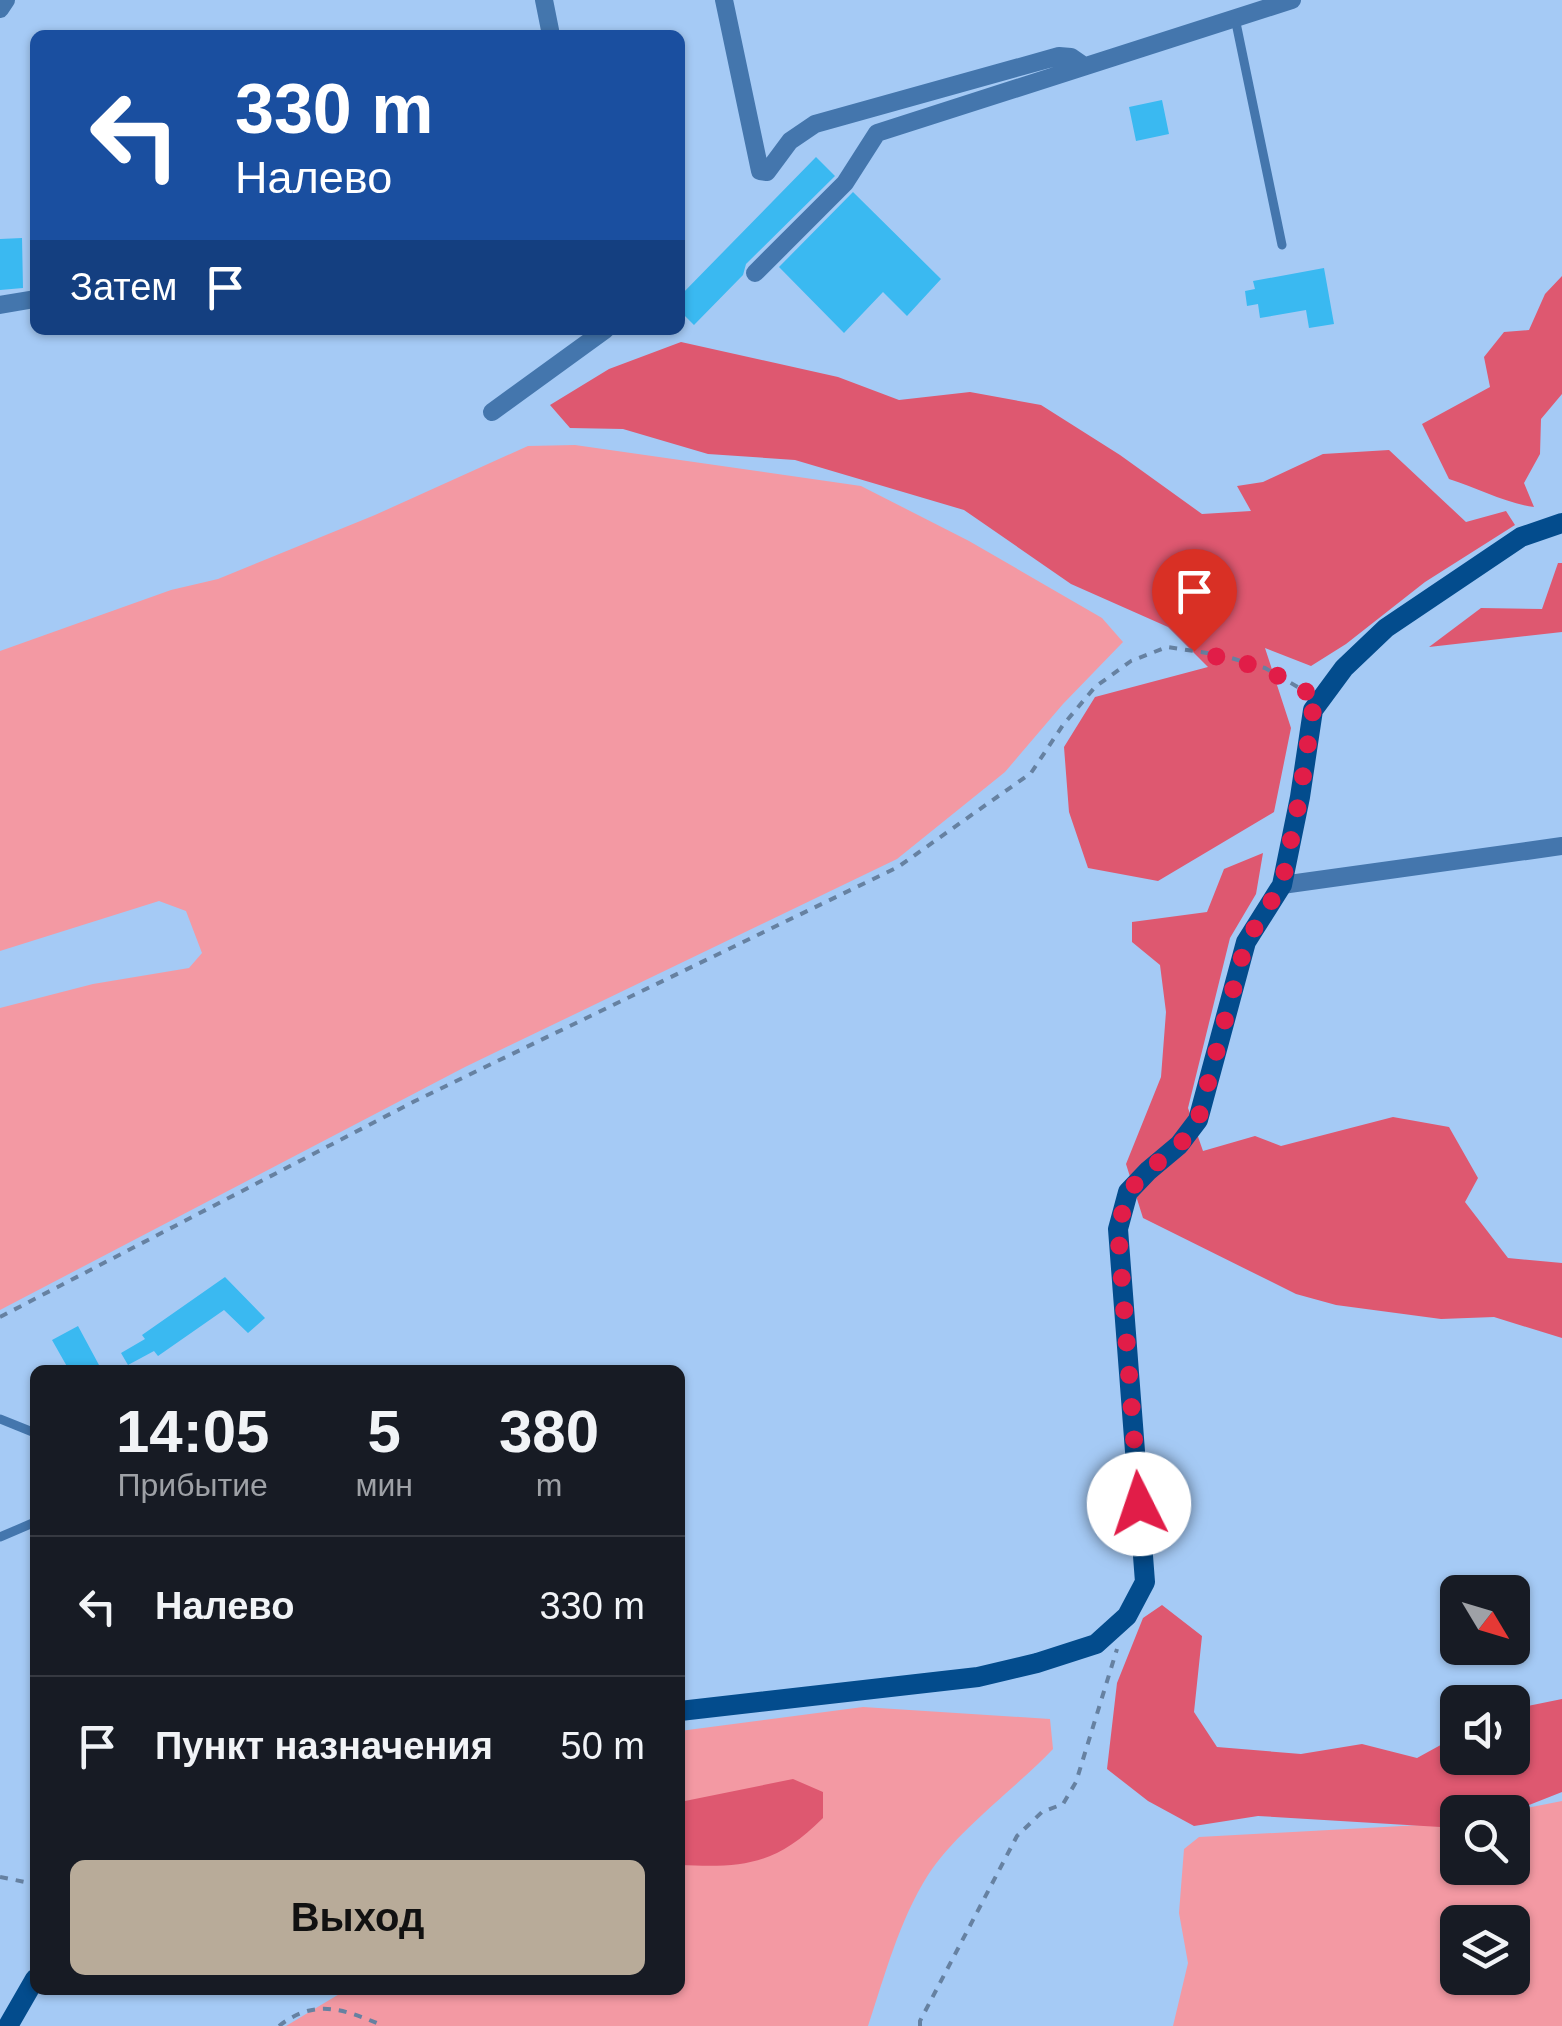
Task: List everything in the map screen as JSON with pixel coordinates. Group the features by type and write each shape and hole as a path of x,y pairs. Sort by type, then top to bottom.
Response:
{"street":[{"path":"0,9 6,0"},
{"path":"544,0 550,30"},
{"path":"724,0 760,171 767,172 790,142 815,124 1059,56 1070,57 1084,66"},
{"path":"754,273 845,182 877,133 1292,0"},
{"path":"0,306 30,300"},
{"path":"492,412 598,335"},
{"path":"685,1710 978,1676 1096,1644 1127,1616 1145,1582 1118,1229 1128,1192 1179,1146 1198,1120 1246,942 1282,884 1313,710 1344,668 1386,628 1521,537 1562,523"},
{"path":"1282,884 1562,846"},
{"path":"8,2026 30,1988"}],"lane":[{"path":"1235,18 1282,245"},
{"path":"0,1419 30,1432"},
{"path":"0,1537 30,1524"}],"path":[{"path":"0,1318 414,1101 898,867 1030,772 1062,724 1095,687 1131,660 1167,647 1221,655 1264,668 1321,700"},
{"path":"920,2026 1017,1836 1042,1812 1063,1804 1076,1782 1127,1616"},
{"path":"0,1878 30,1883"},
{"path":"279,2026 295,2014 340,2008 384,2026"}],"shaded area":[{"path":"1562,276 1562,394 1541,419 1540,454 1524,483 1534,507 1449,479 1422,424 1490,387 1484,357 1504,332 1529,330 1545,294"},
{"path":"681,342 838,377 899,400 970,392 1041,405 1202,514 1251,511 1237,486 1263,482 1323,454 1389,450 1466,522 1506,511 1515,525 1425,582 1346,644 1311,666 1265,648 1291,728 1274,812 1158,881 1088,868 1069,812 1064,747 1095,697 1208,667 1168,627 1071,584 964,510 795,460 708,454 623,429 570,428 550,405 609,369"},
{"path":"575,445 861,486 969,541 1102,618 1123,642 1005,772 897,859 465,1067 0,1310 0,1008 93,984 189,968 202,953 186,911 159,901 0,951 0,651 171,590 218,579 375,515 528,446"},
{"path":"1558,563 1562,563 1562,632 1429,647 1481,608 1542,609"},
{"path":"1263,853 1256,894 1230,938 1188,1108 1203,1151 1255,1136 1281,1146 1393,1117 1449,1127 1478,1178 1465,1202 1508,1258 1562,1263 1562,1338 1494,1317 1441,1319 1336,1305 1296,1294 1143,1218 1126,1164 1161,1077 1166,1012 1160,965 1132,942 1132,922 1207,912 1224,869"},
{"path":"1162,1605 1202,1636 1194,1712 1217,1747 1301,1754 1362,1744 1417,1758 1440,1745 1440,1775 1530,1775 1530,1706 1562,1699 1562,1792 1530,1805 1530,1795 1440,1795 1440,1827 1258,1816 1194,1826 1148,1801 1107,1769 1117,1683 1143,1618"},
{"path":"863,1707 1050,1719 1053,1749 970,1826 928,1875 901,1930 868,2026 286,2026 338,1995 685,1995 685,1730"},
{"path":"793,1779 823,1792 823,1818 790,1846 758,1860 723,1866 685,1865 685,1801"},
{"path":"1562,1801 1562,2026 1173,2026 1188,1963 1179,1913 1184,1849 1199,1837 1440,1824 1440,1885 1530,1885 1530,1807"}],"building":[{"path":"1162,100 1169,134 1136,141 1129,107"},
{"path":"816,157 835,176 746,264 743,275 694,325 685,316 685,291"},
{"path":"853,192 941,279 907,316 883,292 844,333 779,267"},
{"path":"22,238 23,288 0,290 0,239"},
{"path":"1324,268 1334,324 1309,328 1306,310 1260,318 1258,304 1247,306 1245,291 1255,289 1253,281"},
{"path":"225,1277 265,1318 248,1333 224,1310 158,1356 154,1351 128,1365 121,1353"},
{"path":"78,1326 99,1365 66,1365 52,1340"}],"route":[{"path":"1139,1504 1118,1229 1128,1192 1179,1146 1198,1120 1246,942 1282,884 1313,710 1321,700 1264,668 1194,651"}]}
